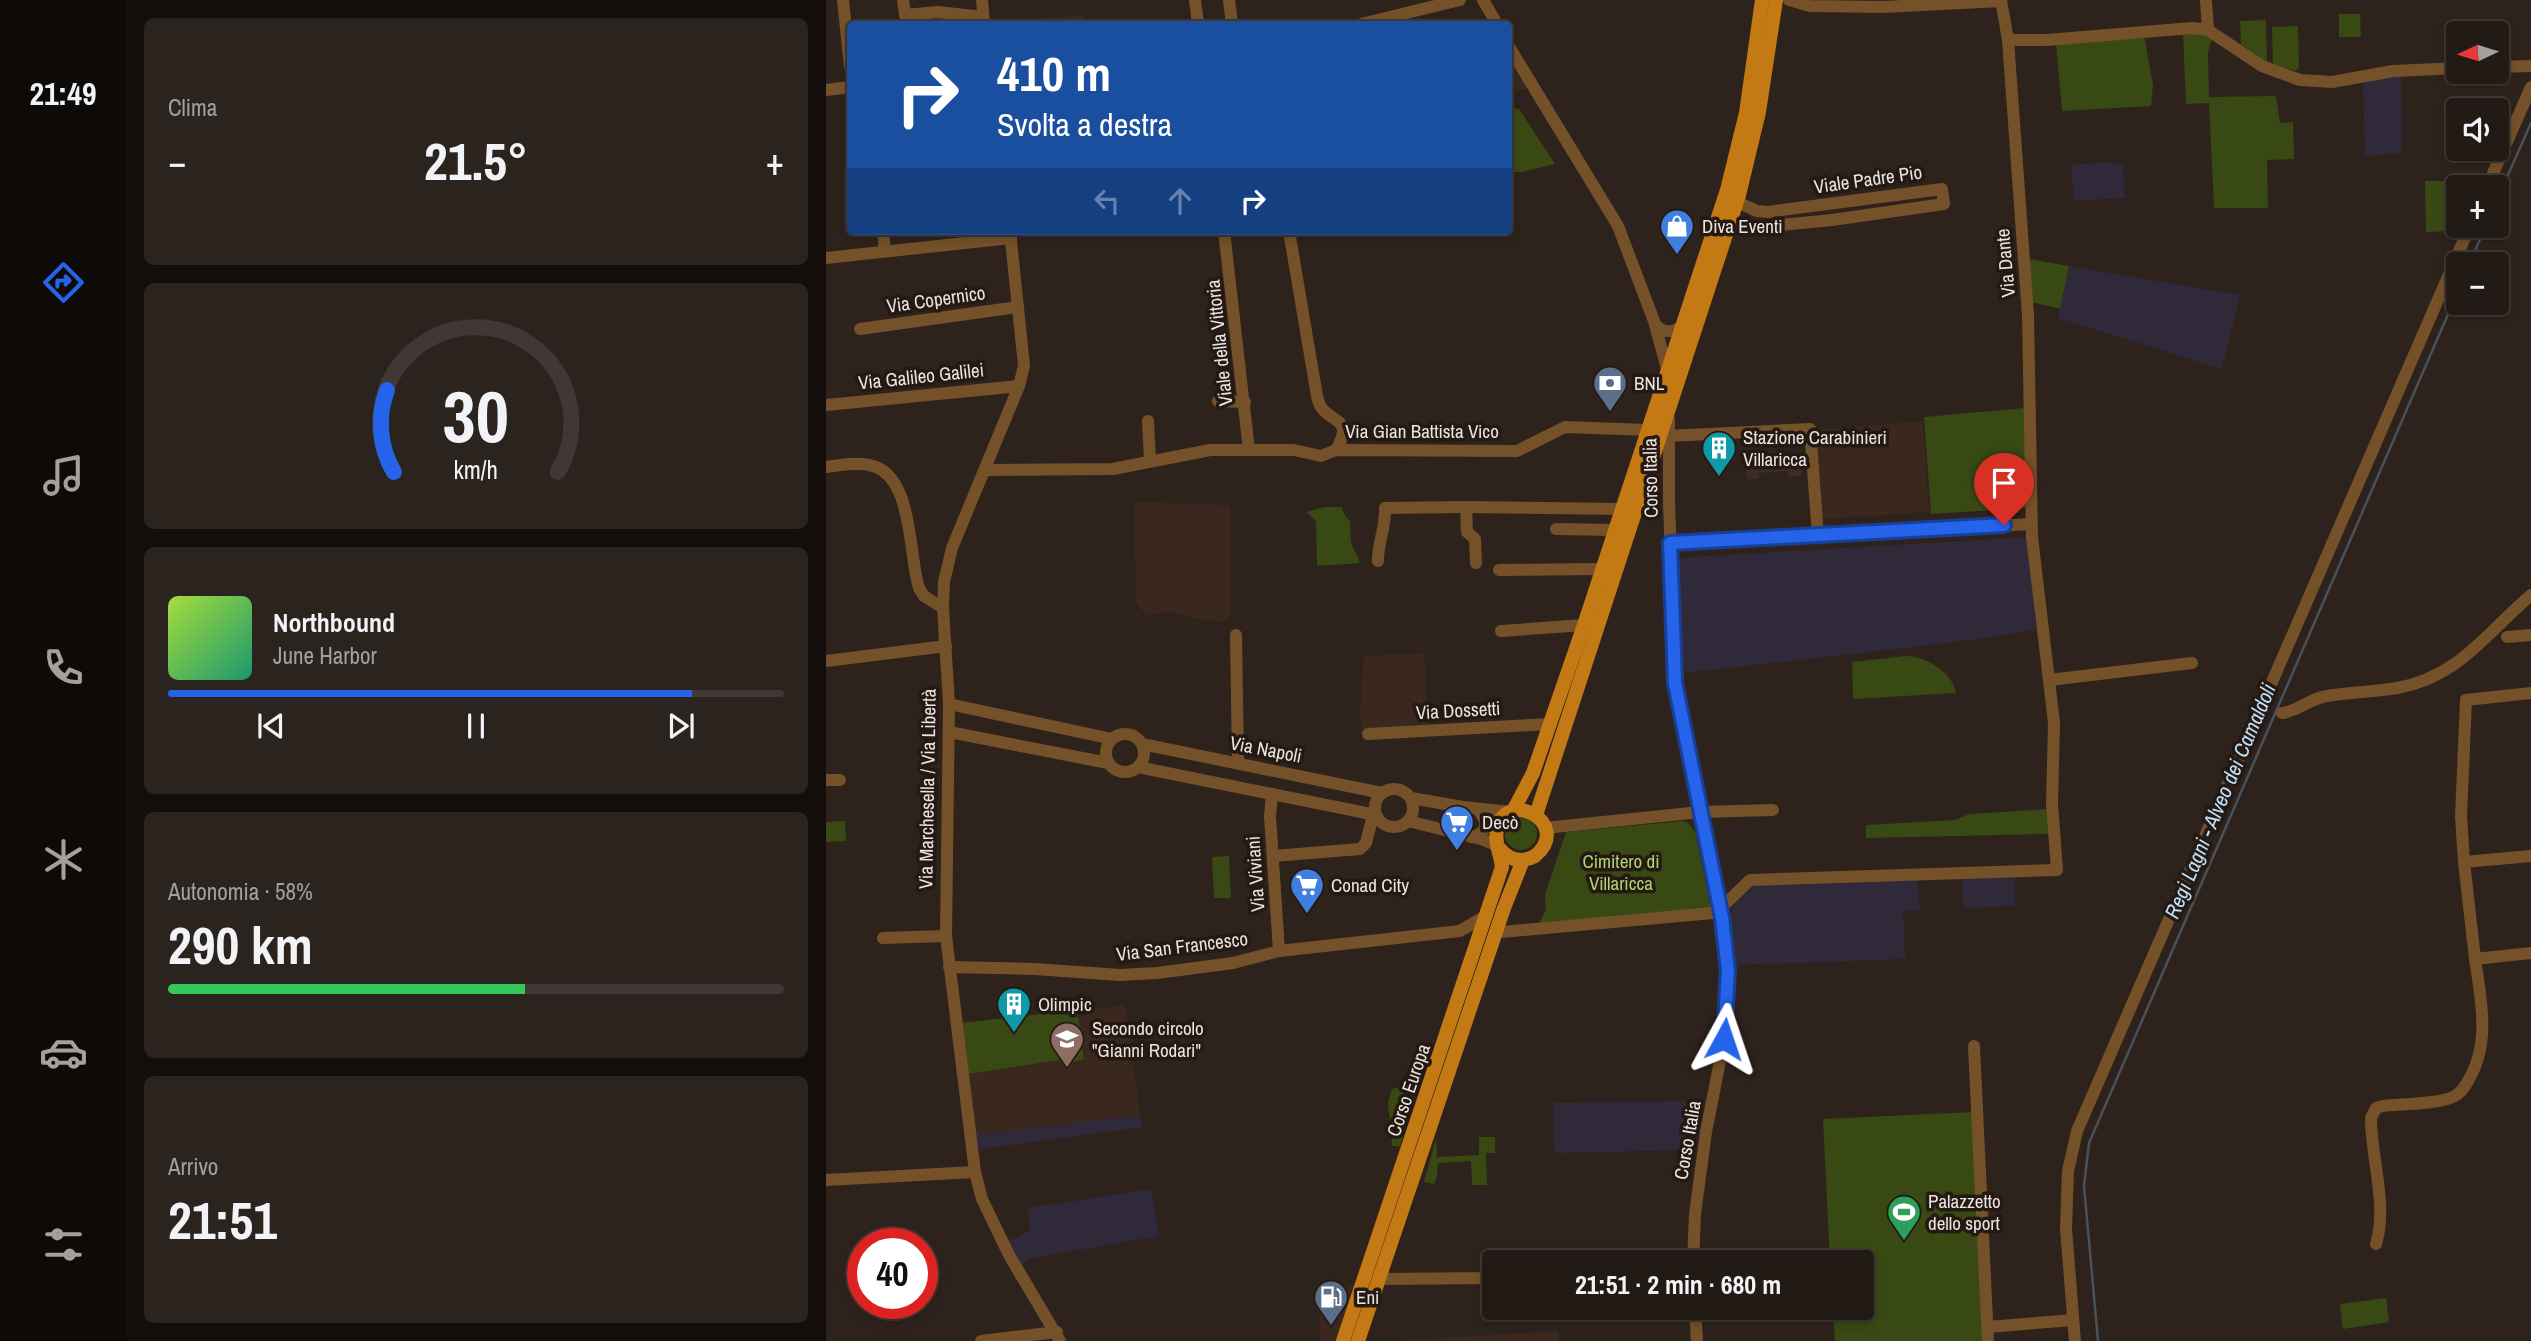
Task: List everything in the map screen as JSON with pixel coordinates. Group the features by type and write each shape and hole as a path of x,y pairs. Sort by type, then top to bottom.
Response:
{"main road":[{"path":"1536,815 1651,459 1666,393 1667,369 1727,190 1748,100 1762,0"},
{"path":"1512,812 1527,811 1536,815 1545,828 1546,842 1535,856 1523,860 1510,858 1499,848 1496,838 1498,824 1512,812 1533,773 1647,430 1666,393 1728,230 1759,112 1776,0"},
{"name":"Corso Europa","path":"1343,1341 1487,915 1502,867 1499,848"},
{"name":"Corso Europa","path":"1358,1341 1523,860"}],"street":[{"path":"843,0 847,38"},
{"path":"903,0 905,20 938,12 984,21 982,0"},
{"path":"1195,0 1198,21"},
{"path":"1229,0 1232,21"},
{"path":"1374,21 1460,0"},
{"path":"1483,0 1495,21"},
{"path":"1788,0 1810,6 1871,7 2001,0"},
{"name":"Via Dante","path":"1720,909 1750,880 2057,870 2052,804 2054,723 2031,524 2028,315 2008,40 2001,0"},
{"path":"2206,0 2208,30"},
{"path":"2008,40 2047,40 2192,28 2208,30 2262,66 2300,80 2332,82 2393,71 2446,69"},
{"path":"1512,52 1618,226 1654,324 1667,369"},
{"path":"2510,66 2531,65"},
{"path":"826,90 847,87"},
{"path":"2492,175 2531,87"},
{"name":"Viale Padre Pio","path":"1728,230 1832,220 1944,204 1942,188 1767,212 1757,211 1737,202"},
{"path":"883,235 885,251"},
{"path":"826,258 1011,235"},
{"name":"Via Marchesella / Via Libertà","path":"1011,235 1024,366 1019,386 949,557 943,608 949,704 946,936 975,1172 982,1199 1009,1255 1058,1337"},
{"name":"Viale della Vittoria","path":"1225,235 1249,450"},
{"path":"1290,235 1317,396 1321,408 1338,419 1342,427 1341,441 1336,450"},
{"path":"2075,1341 2066,1229 2068,1171 2077,1131 2465,238"},
{"name":"Via Copernico","path":"860,329 1018,307"},
{"path":"1654,324 1663,331 1670,332 1683,325"},
{"name":"Via Galileo Galilei","path":"826,405 1019,386"},
{"name":"Corso Italia","path":"1666,393 1675,683 1720,909 1728,971 1726,1022 1699,1177 1694,1250"},
{"path":"1218,401 1245,402"},
{"path":"1148,421 1150,460"},
{"name":"Via Gian Battista Vico","path":"985,470 1113,469 1210,450 1294,450 1321,456 1336,450 1517,451 1565,427 1647,430"},
{"path":"1668,436 1810,429 1818,536"},
{"path":"1651,459 1668,461"},
{"path":"826,467 869,464 882,469 890,476 897,486 904,508 919,588 924,596 943,608"},
{"path":"1466,507 1467,532 1475,539 1476,563"},
{"path":"1378,561 1378,544 1385,523 1385,508 1622,509"},
{"path":"1670,543 2031,524"},
{"path":"1556,529 1615,530"},
{"path":"1499,570 1603,569"},
{"path":"2282,713 2291,712 2325,696 2396,688 2438,675 2468,655 2531,594"},
{"path":"1501,631 1584,625"},
{"path":"1237,635 1238,763"},
{"path":"2507,637 2531,635"},
{"path":"826,661 946,646"},
{"path":"2049,680 2192,663"},
{"path":"2376,1244 2379,1235 2379,1193 2371,1125 2373,1112 2383,1106 2448,1099 2462,1091 2473,1073 2483,1041 2482,1005 2461,816 2466,700 2531,693"},
{"path":"948,732 1108,762 1122,772 1138,767 1144,756 1142,744 1128,734 1112,739 949,704"},
{"name":"Via Dossetti","path":"1368,734 1549,724"},
{"path":"1108,762 1106,747 1112,739"},
{"name":"Via Napoli","path":"1142,744 1382,793"},
{"path":"1138,767 1375,815 1388,826 1398,826 1408,821 1471,837 1499,848"},
{"path":"826,780 840,780"},
{"path":"1273,856 1360,849 1366,844 1375,815 1376,800 1382,793 1398,789 1411,798 1512,812"},
{"name":"Via Viviani","path":"1272,794 1270,816 1279,951"},
{"path":"1408,821 1413,807 1411,798"},
{"path":"1471,837 1485,829 1485,820 1478,809"},
{"path":"1545,828 1700,812 1773,810"},
{"path":"2464,862 2531,856"},
{"path":"1497,930 1502,932 1699,914 1720,909"},
{"name":"Via San Francesco","path":"949,967 1120,975 1233,963 1279,951 1460,931 1487,915"},
{"path":"1460,931 1470,937 1476,946"},
{"path":"883,938 946,936"},
{"path":"2475,959 2531,953"},
{"path":"1974,1046 1988,1341"},
{"path":"826,1180 975,1172"},
{"path":"1379,1279 1482,1278"},
{"path":"1696,1320 1697,1341"},
{"path":"1987,1327 2073,1320"},
{"path":"981,1341 1058,1337"}],"shaded area":[{"path":"1084,15 1085,21 1003,21"},
{"path":"1512,66 1529,89 1514,92 1512,117"},
{"path":"2401,66 2402,153 2365,156 2363,83"},
{"path":"2107,162 2123,165 2125,198 2073,201 2072,165"},
{"path":"2069,266 2240,295 2222,369 2058,318"},
{"path":"1923,421 1929,512 1821,519 1815,430"},
{"path":"1781,451 1781,459 1801,457 1802,476 1789,477 1788,471 1759,473 1759,479 1747,479 1745,461 1765,460 1765,452"},
{"path":"1134,502 1230,505 1231,616 1224,622 1195,619 1171,611 1148,615 1139,607 1136,601"},
{"path":"2028,537 2036,630 1949,643 1682,673 1677,558"},
{"path":"1424,653 1428,724 1361,729 1364,656"},
{"path":"2015,875 2015,906 1963,908 1962,876"},
{"path":"1917,878 1920,910 1903,911 1905,959 1731,965 1728,918 1737,901 1756,884"},
{"name":"Secondo circolo \"Gianni Rodari\"","path":"1125,1005 1140,1115 976,1135 968,1074 1060,1060 1061,1064 1084,1060 1078,1017 1087,1015 1093,1009"},
{"path":"1705,1101 1695,1150 1554,1153 1553,1103"},
{"path":"1140,1115 1142,1127 974,1150 976,1135"},
{"path":"1151,1189 1159,1236 1031,1258 1019,1267 1005,1242 1030,1231 1028,1208"},
{"path":"1355,1285 1338,1341 1320,1341 1319,1291 1322,1286"},
{"path":"1558,1331 1559,1341 1392,1341"}],"green space":[{"path":"2339,14 2360,14 2361,37 2339,37"},
{"path":"2266,20 2267,63 2241,44 2240,21"},
{"path":"2298,26 2299,67 2296,71 2273,65 2272,27"},
{"path":"2183,33 2203,33 2212,38 2208,52 2209,97 2276,96 2280,123 2293,122 2294,159 2267,160 2268,208 2214,208 2209,103 2186,104"},
{"path":"2144,35 2153,85 2151,106 2062,111 2056,43"},
{"path":"1512,108 1519,109 1555,164 1512,172"},
{"path":"2425,181 2446,181 2446,231 2426,232"},
{"path":"2029,259 2069,266 2060,309 2032,302"},
{"path":"2024,408 2027,508 1931,514 1924,417"},
{"path":"1324,507 1341,507 1350,521 1351,542 1360,563 1317,566 1316,521 1307,512"},
{"path":"1906,656 1922,659 1944,672 1954,685 1956,693 1853,699 1852,662"},
{"path":"2048,809 2048,834 1866,838 1866,825 1955,820 1969,814"},
{"path":"1521,818 1532,823 1537,834 1532,845 1521,850 1510,845 1505,834 1510,823"},
{"path":"845,821 846,841 826,842 826,822"},
{"name":"Cimitero di Villaricca","path":"1682,821 1695,831 1711,909 1538,926 1546,909 1545,895 1566,832"},
{"path":"1229,856 1231,898 1214,898 1212,857"},
{"path":"1077,1010 1084,1060 1061,1064 1060,1060 968,1074 961,1023"},
{"path":"1417,1087 1400,1146 1392,1146 1388,1105 1393,1088"},
{"name":"Palazzetto dello sport","path":"1973,1112 1984,1341 1835,1341 1834,1320 1874,1320 1874,1250 1829,1250 1823,1119"},
{"path":"1479,1137 1495,1137 1495,1153 1486,1153 1487,1185 1472,1185 1471,1161 1438,1163 1434,1184 1424,1182 1436,1138 1437,1157 1479,1155"},
{"path":"2386,1298 2389,1322 2343,1329 2340,1304"}],"waterway":[{"name":"Regi Lagni - Alveo dei Camaldoli","path":"2508,175 2531,123"},
{"name":"Regi Lagni - Alveo dei Camaldoli","path":"2474,252 2481,238"},
{"name":"Regi Lagni - Alveo dei Camaldoli","path":"2098,1341 2084,1186 2089,1143 2448,315"}],"place":[{"name":"Diva Eventi","path":"1677,256"},
{"name":"BNL","path":"1610,413"},
{"name":"Stazione Carabinieri Villaricca","path":"1719,478"},
{"name":"Decò","path":"1457,852"},
{"name":"Conad City","path":"1307,915"},
{"name":"Olimpic","path":"1014,1034"},
{"name":"Secondo circolo \"Gianni Rodari\"","path":"1067,1069"},
{"name":"Palazzetto dello sport","path":"1904,1242"},
{"name":"Eni","path":"1331,1327"}],"route":[{"path":"1724,1039 1728,971 1722,918 1675,683 1670,543 2004,525"}]}
